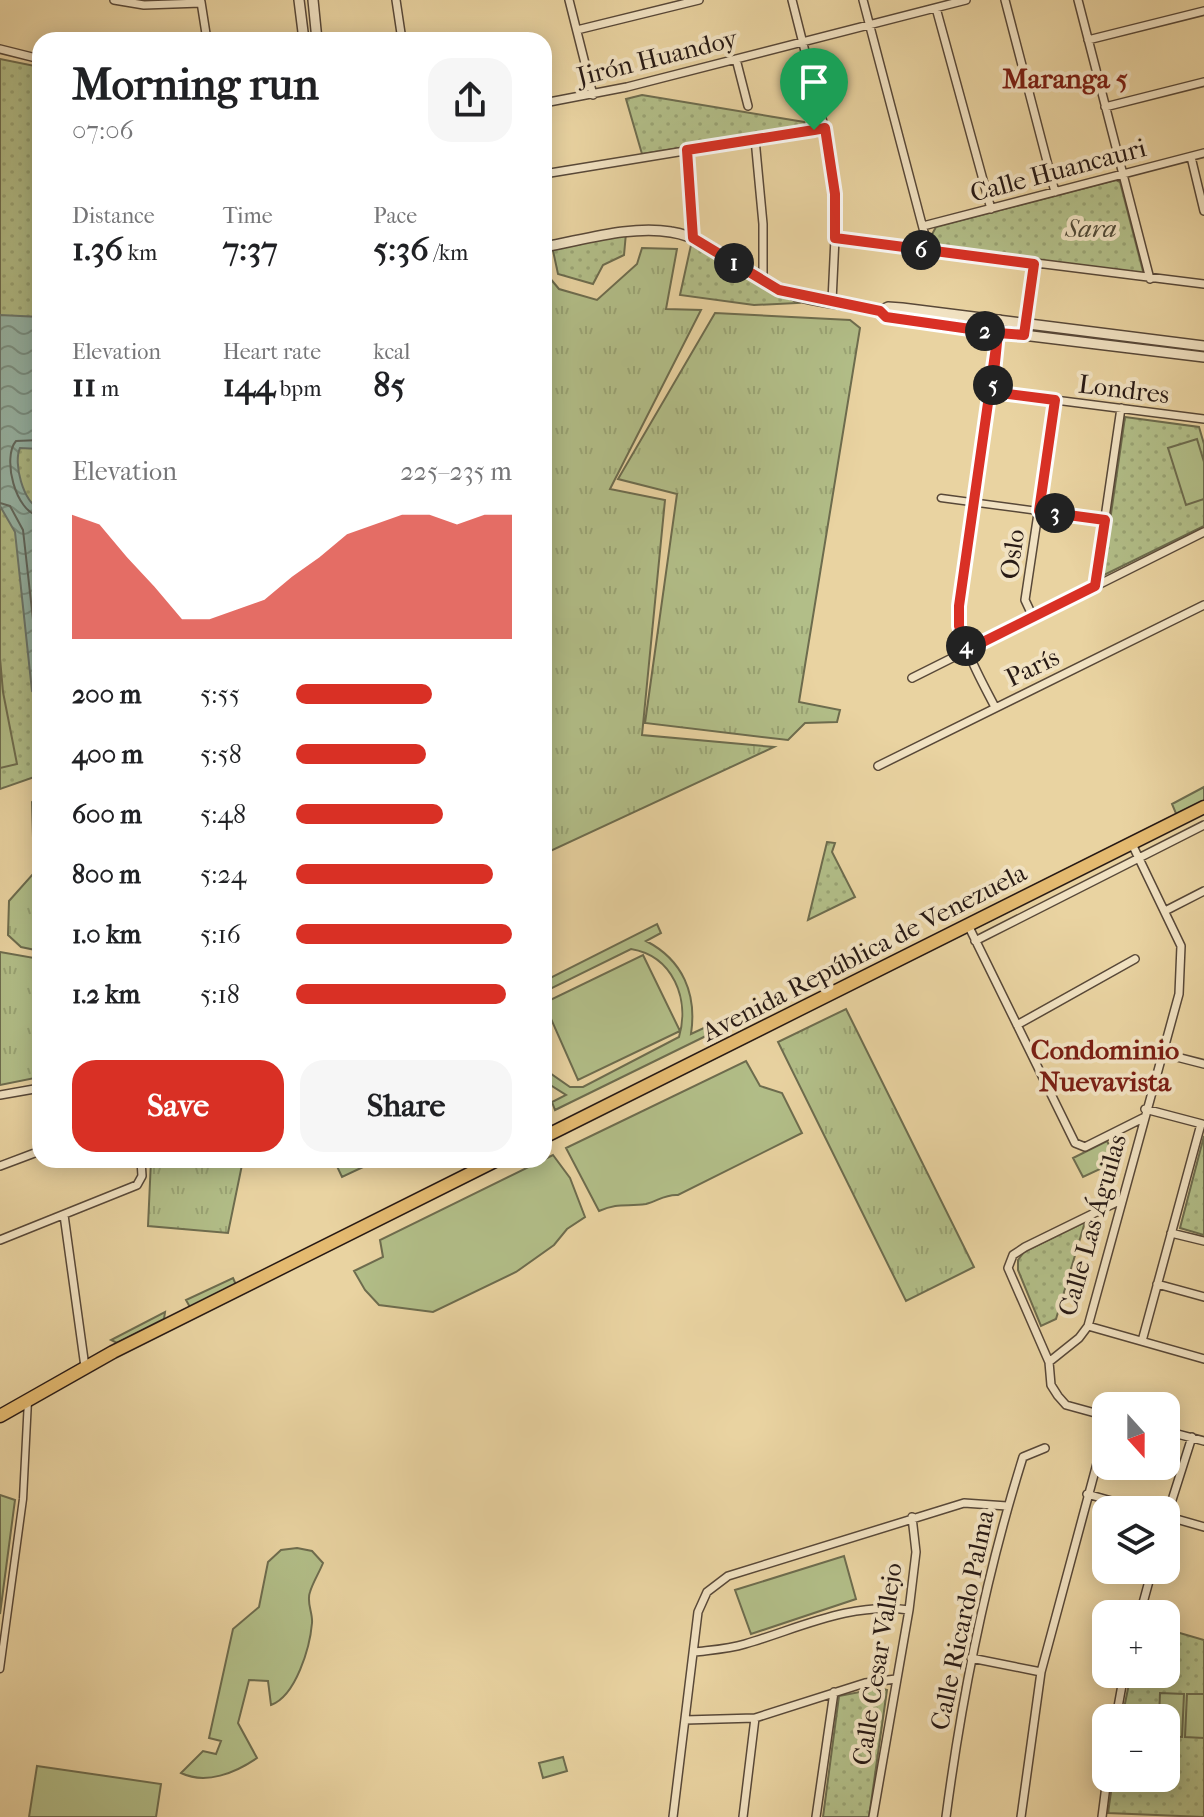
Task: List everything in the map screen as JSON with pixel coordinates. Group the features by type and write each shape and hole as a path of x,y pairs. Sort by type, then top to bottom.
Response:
{"main road":[{"name":"Avenida República de Venezuela","path":"552,1133 1204,807"},
{"path":"0,1416 85,1367 481,1168"}],"street":[{"path":"114,0 144,5 201,2 206,32"},
{"path":"299,0 303,32"},
{"path":"313,0 316,32"},
{"path":"396,0 401,32"},
{"path":"569,0 593,95"},
{"path":"577,30 699,0"},
{"path":"792,0 825,128 835,194 832,301"},
{"path":"863,0 929,251"},
{"name":"Jirón Huandoy","path":"552,102 593,95 966,0"},
{"path":"1005,0 1055,192"},
{"path":"1078,0 1150,279"},
{"path":"936,8 991,209"},
{"path":"1088,40 1204,11"},
{"path":"0,49 32,57"},
{"path":"736,59 748,106"},
{"path":"1105,107 1204,82"},
{"path":"552,173 825,128"},
{"path":"755,139 761,196 763,281"},
{"path":"687,150 693,238"},
{"name":"Calle Huancauri","path":"923,226 1204,153"},
{"path":"1191,157 1204,211"},
{"path":"552,246 639,231 672,232 693,238 763,281 794,295 880,311 886,317 1204,357"},
{"path":"835,238 1204,284"},
{"path":"1024,335 1034,264"},
{"path":"880,311 888,307 1204,346"},
{"path":"995,707 967,650 959,626 959,606 992,392 999,319"},
{"name":"Londres","path":"992,392 1204,419"},
{"name":"Oslo","path":"1033,617 1025,600 1055,400"},
{"path":"1095,586 1121,408"},
{"path":"941,498 1105,520"},
{"path":"912,678 1204,532"},
{"name":"París","path":"878,766 1204,605"},
{"path":"975,941 1204,825"},
{"name":"Calle Las Águilas","path":"1049,1362 1079,1338 1088,1326 1179,994 1182,958 1165,911 1132,844"},
{"path":"1165,911 1204,891"},
{"path":"968,925 1080,1146 1085,1147 1144,1113 1202,1124 1142,1341"},
{"path":"1017,1025 1135,959"},
{"path":"1161,1053 1204,1064"},
{"path":"0,1095 32,1089"},
{"path":"0,1166 32,1154"},
{"path":"0,1240 139,1184 140,1168"},
{"path":"1092,1412 1066,1405 1051,1385 1049,1362 1008,1268 1010,1260 1025,1247 1121,1200"},
{"path":"64,1215 85,1367"},
{"path":"1171,1233 1204,1241"},
{"path":"1157,1284 1204,1297"},
{"path":"1088,1326 1204,1359"},
{"path":"0,1669 23,1499 28,1400"},
{"path":"1180,1434 1204,1441"},
{"path":"1173,1496 1192,1437"},
{"name":"Calle Ricardo Palma","path":"946,1817 971,1658 1007,1506 1023,1457 1045,1448"},
{"path":"1021,1817 1041,1672 1092,1477"},
{"path":"1087,1494 1094,1496"},
{"path":"673,1817 698,1612 707,1592 728,1576 912,1517 964,1503 1007,1506"},
{"name":"Calle Cesar Vallejo","path":"873,1817 909,1610 916,1552 912,1517"},
{"path":"1180,1521 1204,1527"},
{"path":"695,1652 740,1646 856,1609 883,1607 909,1610"},
{"path":"971,1658 1041,1672"},
{"path":"685,1720 755,1718 865,1683 896,1679"},
{"path":"816,1817 834,1692"},
{"path":"743,1817 755,1718"},
{"path":"1102,1817 1105,1792"}],"green space":[{"path":"0,59 32,65 32,778 0,789"},
{"path":"642,95 804,122 807,128 642,154 626,99"},
{"name":"Sara","path":"1116,180 1120,182 1144,275 938,248 930,238 936,227"},
{"path":"626,233 624,255 603,265 593,284 558,274 552,246"},
{"path":"691,245 798,303 754,305 680,295"},
{"path":"642,248 677,249 666,309 701,310 610,489 665,500 642,735 774,747 552,850 552,281 559,289 597,300 637,264"},
{"path":"715,313 850,320 860,328 799,702 840,710 837,722 805,723 788,740 645,723 677,494 618,479"},
{"path":"1125,417 1199,427 1204,444 1204,526 1102,576"},
{"path":"1197,439 1204,462 1204,499 1186,505 1168,448"},
{"path":"0,658 3,692 17,764 0,768"},
{"path":"1204,787 1204,803 1177,816 1172,804"},
{"path":"827,842 835,843 832,852 855,897 808,920"},
{"path":"32,875 32,949 21,947 8,935 9,901"},
{"path":"657,924 661,933 646,941 669,958 685,980 692,1005 691,1034 708,1026 712,1033 555,1110 552,1102 566,1095 552,1086 552,1075 570,1087 583,1087 679,1037 682,1008 680,994 668,970 646,953 631,949 552,988 552,977"},
{"path":"0,952 32,958 32,1079 0,1085"},
{"path":"643,955 680,1031 578,1080 552,1021 552,999"},
{"path":"846,1009 974,1267 906,1301 778,1042"},
{"path":"746,1061 760,1086 782,1093 802,1133 678,1195 646,1204 599,1211 566,1148"},
{"path":"1204,1136 1204,1235 1180,1228"},
{"path":"1107,1141 1117,1161 1083,1177 1073,1158"},
{"path":"552,1155 570,1178 585,1217 567,1229 554,1245 516,1272 433,1312 379,1305 365,1290 354,1271 383,1257 380,1240 527,1168 552,1168"},
{"path":"151,1168 241,1168 228,1233 148,1226"},
{"path":"338,1168 361,1168 342,1177"},
{"path":"1085,1222 1056,1319 1041,1326 1018,1270 1018,1260 1024,1252"},
{"path":"233,1278 237,1287 191,1309 186,1300"},
{"path":"165,1312 164,1319 117,1343 111,1340"},
{"path":"0,1495 15,1500 0,1614"},
{"path":"297,1548 312,1551 323,1563 309,1596 311,1633 300,1670 280,1700 271,1705 268,1681 249,1680 238,1723 257,1758 220,1776 200,1778 181,1773 203,1751 216,1754 221,1741 209,1738 233,1629 259,1607 268,1562 281,1550"},
{"path":"844,1556 856,1599 751,1634 735,1590"},
{"path":"1180,1633 1204,1640 1204,1817 1108,1813 1111,1792 1180,1792 1180,1704 1125,1704 1128,1688 1180,1688"},
{"path":"880,1688 887,1690 869,1817 823,1817 839,1696"},
{"path":"1160,1693 1184,1694 1182,1737 1180,1704 1160,1704"},
{"path":"1187,1694 1204,1694 1204,1738 1185,1737"},
{"path":"563,1757 567,1771 543,1778 539,1763"},
{"path":"37,1766 161,1784 156,1817 29,1817"}],"water":[{"path":"0,315 32,317 32,449 20,448 18,463 24,491 32,503 32,691 15,532 0,506"}],"district":[{"name":"Maranga 5","path":"1065,78"},
{"name":"Condominio Nuevavista","path":"1105,1065"}],"route":[{"path":"814,130 687,150 693,194 693,238 763,281 794,295 880,311 886,317 900,320 998,333 992,392 1055,400 1039,511 1105,520 1095,586 967,650 959,626 959,606 992,392 997,341 998,333 1024,335 1034,264 835,238 831,154 825,128 814,130"}]}
